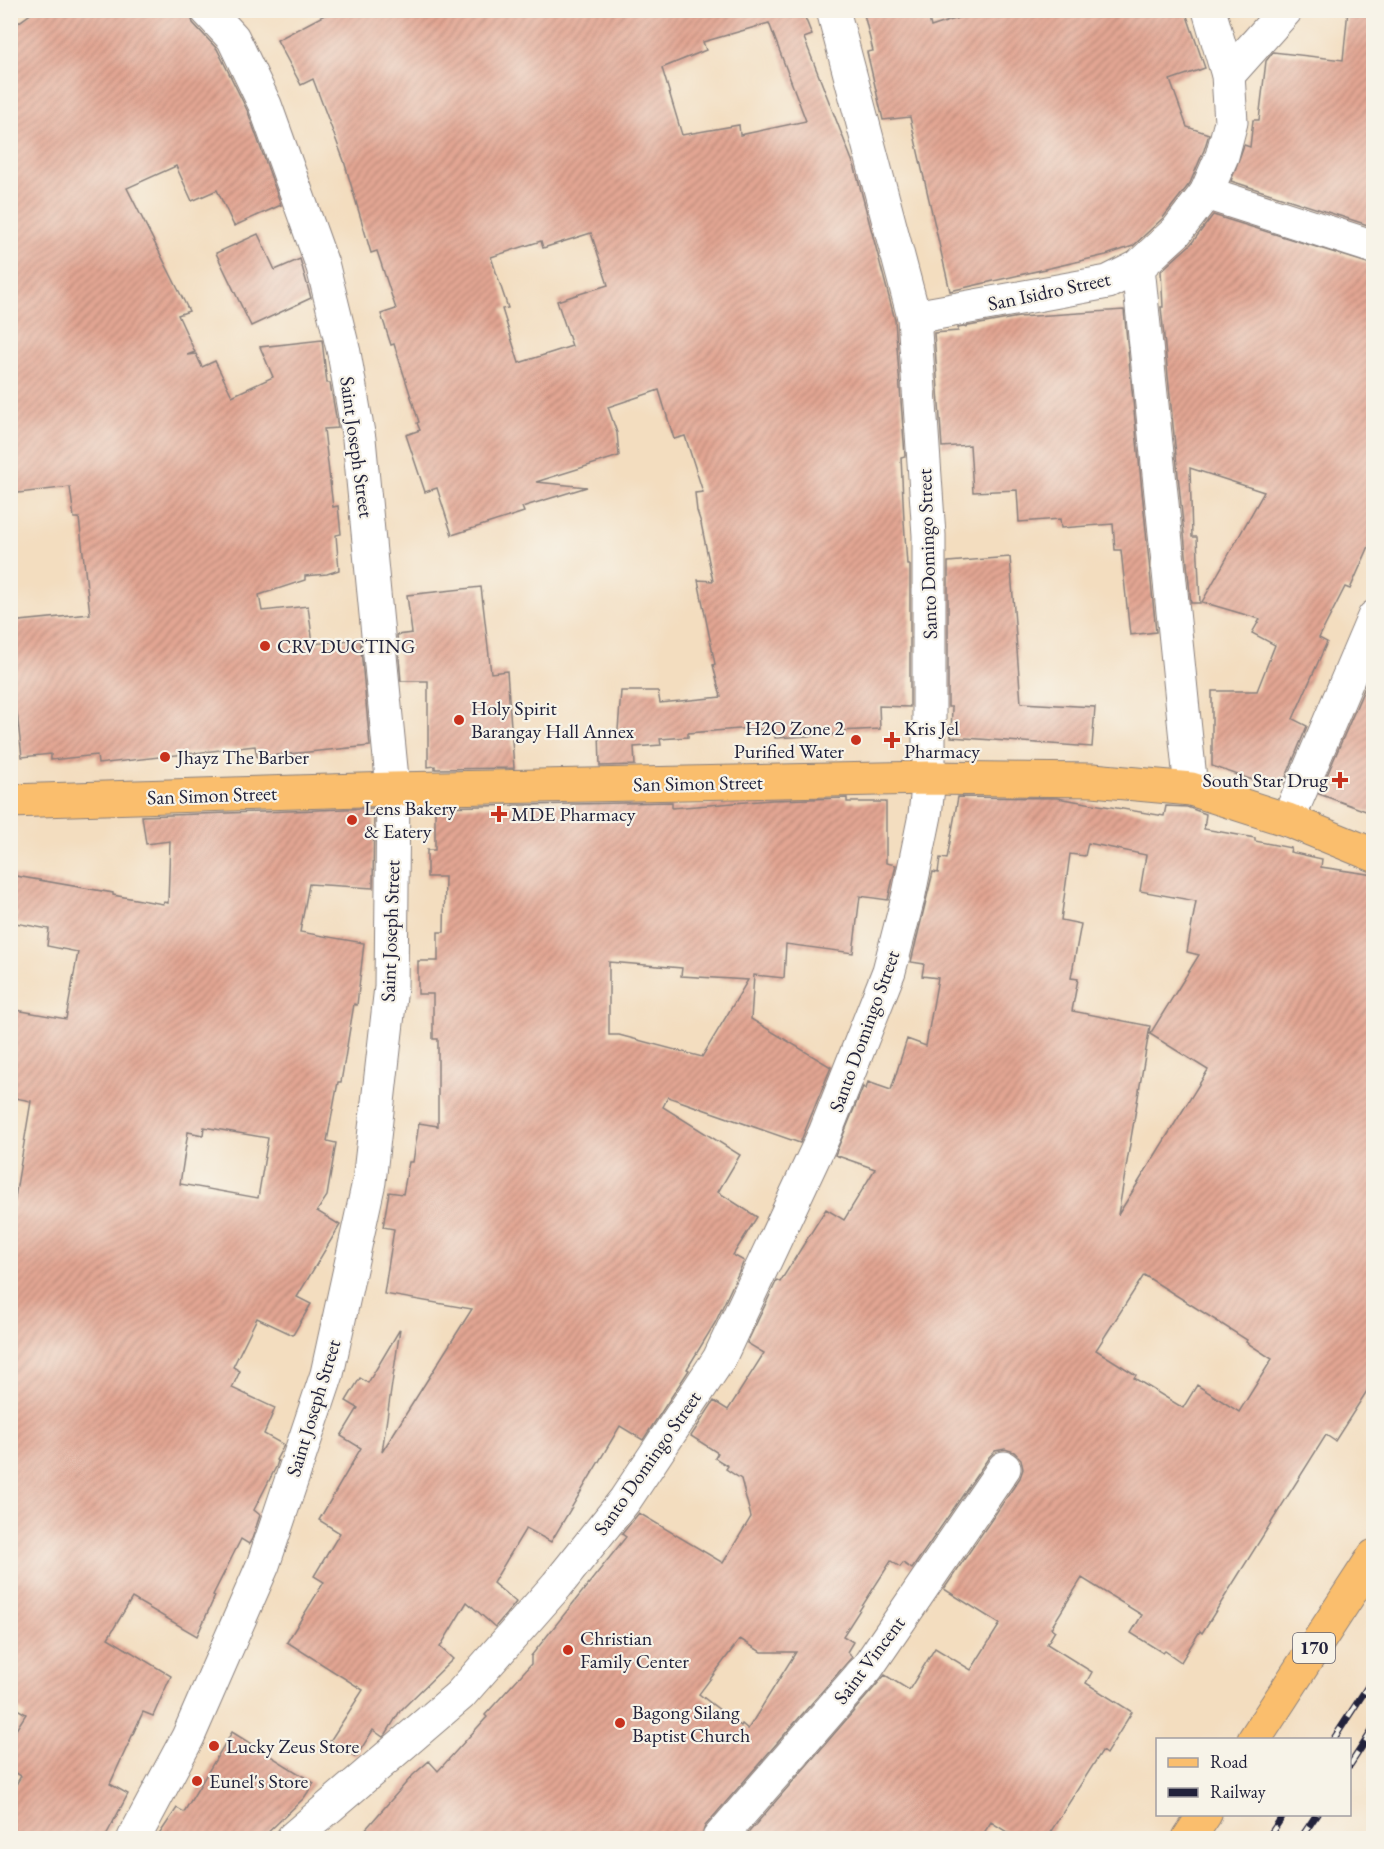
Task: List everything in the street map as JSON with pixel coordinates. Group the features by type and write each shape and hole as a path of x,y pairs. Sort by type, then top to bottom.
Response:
{"main road":[{"name":"San Simon Street","path":"10,801 393,789 929,778 1093,780 1191,789 1288,820 1374,855"},
{"name":"170","path":"1255,1738 1374,1556"},
{"path":"1189,1839 1204,1816"}],"street":[{"name":"Saint Joseph Street","path":"135,1839 188,1737 262,1565 327,1374 369,1182 391,987 393,789 359,438 344,353 323,267 265,105 233,38 207,10"},
{"name":"Santo Domingo Street","path":"293,1839 460,1695 557,1585 625,1500 719,1359 825,1133 889,971 909,894 925,815 929,778 929,535 914,317 832,10"},
{"name":"San Isidro Street","path":"914,317 1108,282 1138,267 1176,232 1206,193 1222,156 1232,122 1228,75 1209,10"},
{"path":"1228,75 1286,10"},
{"path":"1206,193 1374,247"},
{"path":"1138,267 1191,789"},
{"path":"1288,820 1374,617"},
{"name":"Saint Vincent","path":"719,1839 867,1668 1004,1468"}],"building":[{"path":"36,10 189,10 193,23 217,49 248,112 281,205 234,226 217,190 192,201 176,166 127,188 189,311 178,315 195,352 187,355 196,354 202,367 215,361 232,396 273,377 260,347 322,340 327,383 330,383 338,428 324,429 333,507 338,506 341,534 336,535 339,570 327,574 305,576 305,580 259,595 262,611 308,606 313,644 360,639 370,746 257,757 255,746 98,764 97,755 51,760 51,754 22,757 17,713 10,714 10,622 90,614 79,518 74,518 70,487 10,494 10,29"},
{"path":"334,10 786,10 786,15 802,10 812,35 804,38 855,168 895,320 905,456 901,457 904,521 907,565 910,565 910,707 879,706 880,729 775,738 774,729 752,730 752,728 688,733 688,737 660,739 661,745 634,747 635,765 600,766 599,731 618,730 621,691 658,691 660,703 721,697 698,580 713,581 697,511 695,493 703,492 685,436 674,439 659,390 608,407 617,433 619,456 536,482 587,487 522,507 524,512 452,535 437,488 425,492 406,435 420,430 417,423 419,422 394,344 391,345 381,314 396,309 377,251 371,253 344,161 313,79 301,85 277,40","holes":["769,23 806,121 740,135 739,125 682,135 662,68 706,50 703,42","591,233 608,285 557,301 572,346 519,363 502,309 508,308 491,257 541,241 543,248"]},
{"path":"863,10 927,10 931,27 982,10 1185,10 1205,68 1170,80 1187,127 1209,134 1190,183 1162,219 1133,246 1106,255 950,291 910,117 883,120 867,52 873,51"},
{"path":"1348,10 1374,10 1374,227 1231,181 1244,145 1250,147 1253,120 1259,120 1266,61 1273,52 1343,60"},
{"path":"1213,215 1374,265 1374,535 1350,589 1345,587 1319,638 1327,642 1293,719 1307,726 1284,782 1276,779 1273,787 1212,766 1212,691 1257,691 1275,645 1252,633 1260,619 1202,602 1264,492 1190,468 1192,537 1197,537 1200,603 1191,603 1161,307 1163,307 1161,271 1191,244"},
{"path":"258,234 275,270 300,259 311,298 251,326 216,253"},
{"path":"1124,310 1156,632 1130,635 1121,550 1115,550 1113,524 1061,528 1060,519 1019,522 1017,490 973,492 970,445 942,447 934,333 958,331 958,328 1019,317"},
{"path":"1010,557 1021,703 1095,707 1092,747 951,737 952,707 948,707 948,562"},
{"path":"481,587 491,673 507,671 514,768 435,769 435,766 428,767 428,681 401,681 397,635 412,633 407,595"},
{"path":"1374,666 1374,814 1319,794"},
{"path":"958,797 1057,798 1164,816 1166,806 1187,807 1206,814 1204,829 1255,838 1255,841 1291,848 1290,852 1322,859 1321,867 1374,875 1374,1380 1335,1441 1326,1435 1202,1633 1200,1631 1181,1662 1131,1633 1142,1615 1082,1578 1051,1628 1055,1631 1047,1644 1092,1672 1086,1683 1132,1712 1106,1754 1102,1751 1046,1839 1018,1839 991,1822 980,1839 743,1839 885,1675 909,1690 935,1648 971,1670 1000,1624 944,1589 1020,1478 1023,1469 1021,1459 1014,1452 1005,1449 995,1451 989,1457 912,1569 903,1563 900,1567 891,1561 843,1636 853,1642 847,1652 852,1657 705,1826 701,1839 357,1839 413,1775 429,1761 438,1771 487,1717 485,1715 531,1664 531,1656 626,1537 622,1534 639,1513 723,1563 751,1517 741,1479 726,1469 728,1466 715,1458 718,1453 691,1436 714,1401 728,1410 764,1353 747,1343 777,1280 780,1282 826,1209 844,1220 875,1169 835,1155 863,1087 866,1089 868,1082 891,1090 907,1039 926,1046 938,978 922,976 924,964 911,962 933,872 938,873 940,858 947,859","holes":["1088,843 1146,855 1140,891 1196,901 1187,952 1199,955 1150,1034 1208,1070 1118,1215 1150,1026 1072,1011 1078,979 1071,978 1081,924 1061,920 1070,854 1085,856","1144,1275 1247,1340 1246,1342 1272,1359 1239,1412 1197,1385 1183,1408 1134,1378 1136,1375 1096,1350","740,1639 761,1652 796,1652 748,1729 699,1694"]},
{"path":"847,798 847,802 886,802 886,863 896,865 888,900 860,896 853,953 786,944 784,978 754,975 751,1019 831,1067 800,1143 668,1097 663,1107 740,1155 718,1192 757,1217 733,1255 744,1261 715,1323 687,1369 689,1370 643,1440 620,1426 551,1542 526,1528 493,1583 516,1602 513,1606 495,1627 467,1602 440,1647 453,1659 400,1711 383,1737 373,1730 356,1757 330,1741 363,1690 287,1642 324,1582 314,1576 340,1533 319,1520 361,1448 341,1436 358,1408 346,1401 360,1378 368,1383 400,1329 382,1452 472,1309 384,1294 394,1229 383,1227 389,1192 403,1194 409,1162 413,1162 419,1123 438,1126 438,1039 433,1039 433,994 418,994 418,961 438,961 438,932 444,932 445,877 427,877 427,850 435,850 435,807 672,802 672,808 772,800","holes":["609,962 682,968 681,976 748,980 702,1057 619,1035 609,1035"]},
{"path":"374,808 373,888 309,884 300,932 364,943 357,1005 354,1004 341,1082 338,1082 327,1141 336,1143 327,1196 317,1211 340,1225 297,1297 311,1304 293,1335 257,1318 233,1367 240,1371 232,1388 275,1408 264,1434 284,1445 276,1460 278,1461 276,1467 254,1510 260,1515 252,1539 249,1544 241,1539 213,1595 215,1596 197,1636 132,1598 108,1638 171,1676 153,1716 143,1712 110,1784 128,1794 104,1839 11,1839 11,1793 21,1776 10,1769 10,1739 26,1714 10,1705 10,1228 31,1101 10,1097 10,1009 66,1019 78,952 47,946 49,929 15,923 17,913 10,913 10,875 163,904 168,903 170,841 146,844 142,816","holes":["204,1127 268,1138 258,1198 180,1184 188,1132 203,1135"]},
{"path":"232,1732 314,1783 304,1798 261,1839 156,1839 177,1808 184,1812"}],"railway":[{"path":"1334,1738 1374,1677"},
{"path":"1351,1763 1374,1728"},
{"path":"1268,1838 1283,1816"},
{"path":"1301,1838 1316,1816"}],"place":[{"name":"CRV DUCTING","path":"265,646"},
{"name":"Holy Spirit Barangay Hall Annex","path":"459,720"},
{"name":"H2O Zone 2 Purified Water","path":"856,740"},
{"name":"Kris Jel Pharmacy","path":"892,740"},
{"name":"Jhayz The Barber","path":"165,757"},
{"name":"South Star Drug","path":"1340,780"},
{"name":"MDE Pharmacy","path":"499,814"},
{"name":"Lens Bakery & Eatery","path":"352,820"},
{"name":"Christian Family Center","path":"568,1650"},
{"name":"Bagong Silang Baptist Church","path":"620,1723"},
{"name":"Lucky Zeus Store","path":"214,1746"},
{"name":"Eunel's Store","path":"197,1781"}]}
